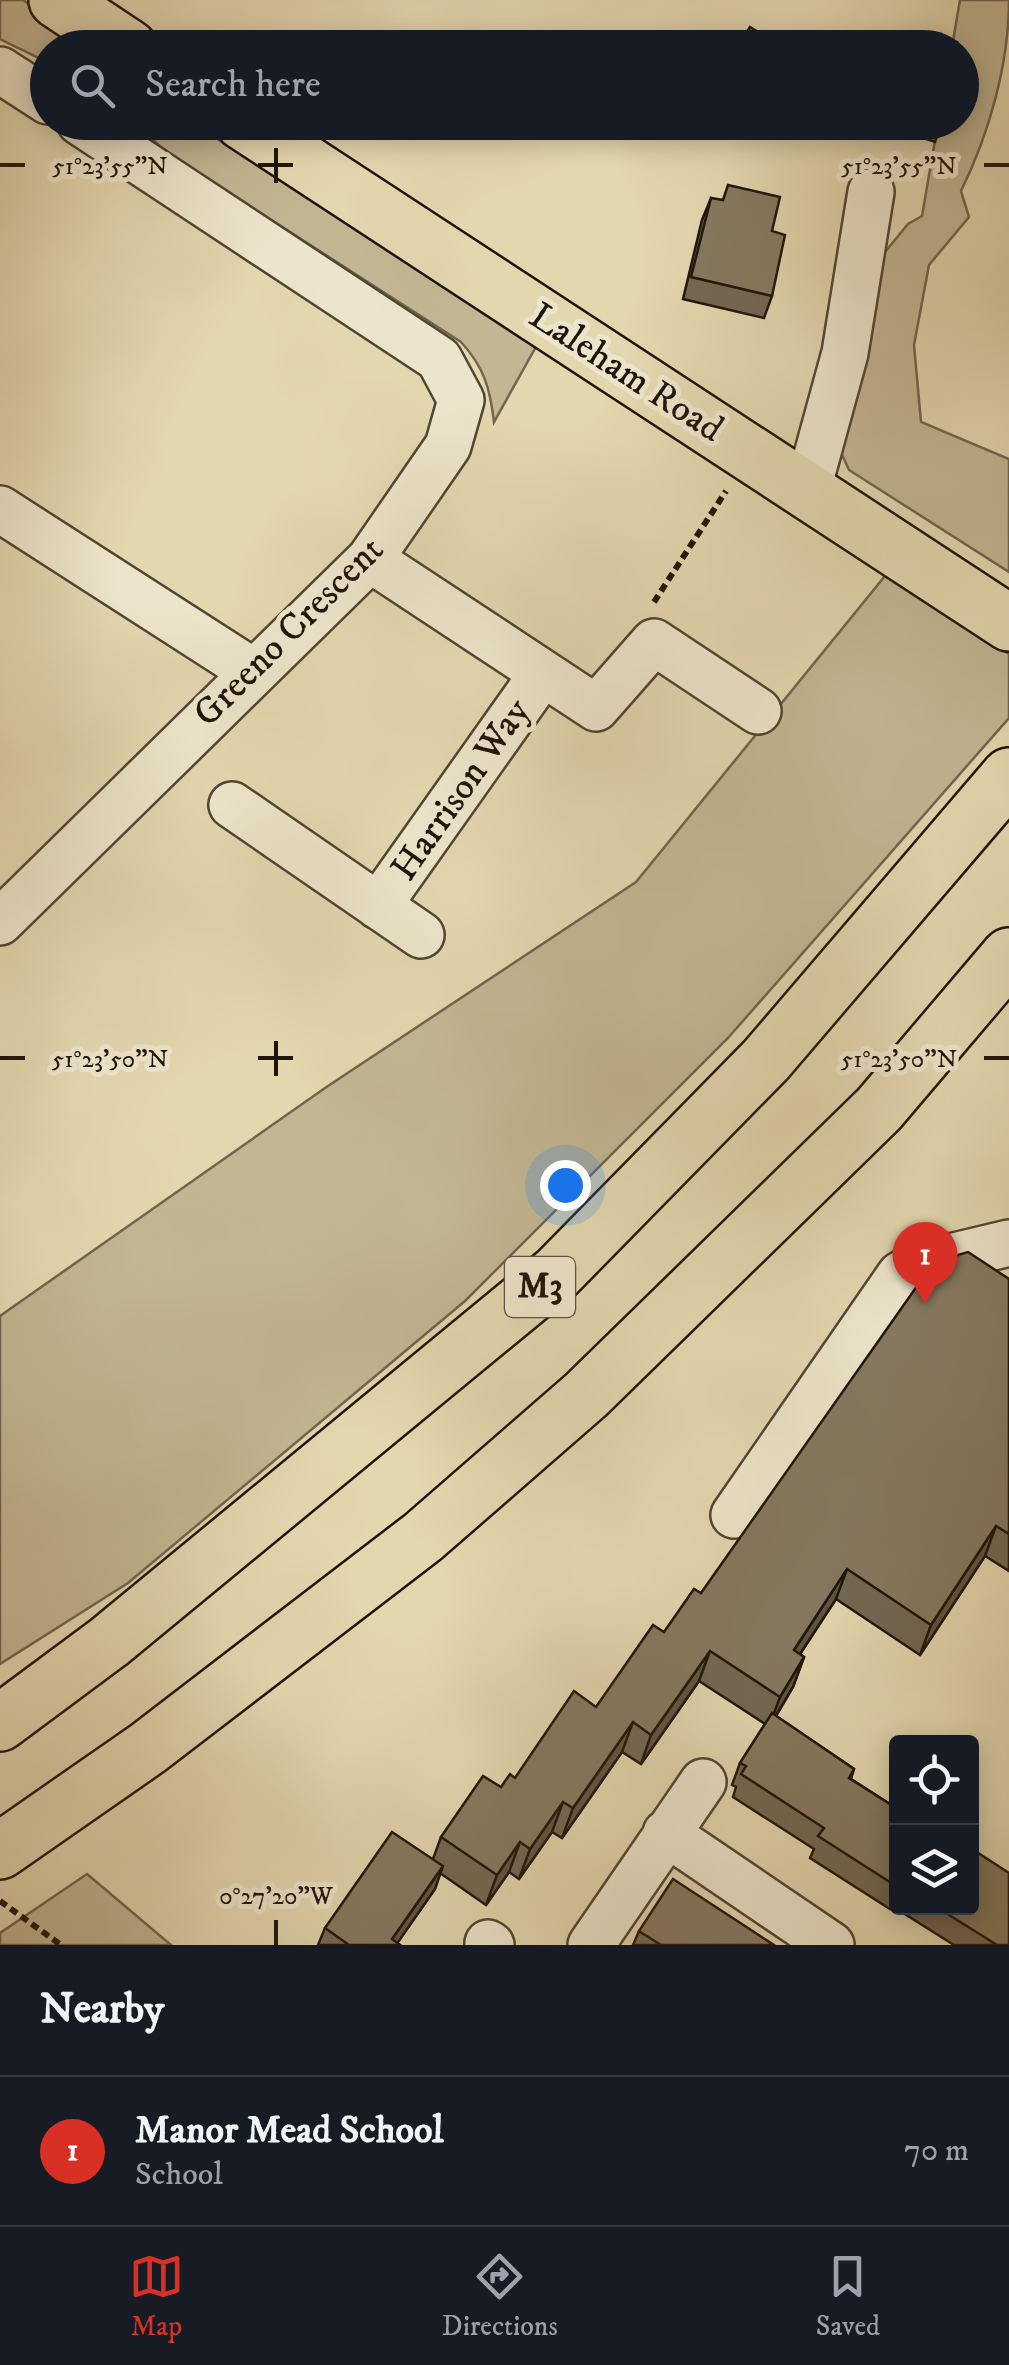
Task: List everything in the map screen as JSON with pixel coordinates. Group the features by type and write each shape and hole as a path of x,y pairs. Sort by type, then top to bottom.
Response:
{"main road":[{"path":"56,0 101,30"},
{"name":"Laleham Road","path":"270,140 1009,623"},
{"name":"M3","path":"0,1723 110,1642 556,1274 766,1060 1009,776"},
{"path":"0,1851 148,1748 424,1537 586,1395 878,1109 1009,956"}],"street":[{"path":"0,70 30,89"},
{"name":"Greeno Crescent","path":"0,922 370,559 448,446 461,400 439,359 107,140"},
{"path":"808,492 845,352 871,192"},
{"path":"0,509 252,671"},
{"name":"Harrison Way","path":"370,559 596,708 654,642"},
{"path":"654,642 758,711"},
{"name":"Harrison Way","path":"378,906 543,673"},
{"name":"Harrison Way","path":"232,805 421,935"},
{"path":"734,1515 900,1276 917,1264 1009,1243"},
{"path":"591,1945 703,1782"},
{"path":"666,1833 831,1945"}],"path":[{"path":"654,642 650,610 750,454"},
{"path":"0,1901 61,1945"}],"shaded area":[{"path":"0,0 23,0 69,30 30,30 30,54 0,39"},
{"path":"960,0 1009,0 1001,74 980,146 961,191 969,217 929,265 914,345 921,422 1009,459 1009,572 849,470 838,446 881,257 908,224 922,216 935,140 979,140 979,30 955,30"},
{"path":"153,140 219,140 537,345 494,422 485,379 461,342 167,153"},
{"path":"885,576 1009,654 1009,718 728,1038 465,1301 128,1583 0,1664 0,1316 325,1088 636,882"},
{"path":"87,1874 171,1945 0,1945 0,1933"}],"building":[{"path":"728,185 780,197 772,231 785,235 772,296 691,277 711,198 723,200"},
{"path":"968,1252 1009,1279 1009,1534 996,1526 931,1625 847,1569 794,1650 804,1657 780,1697 710,1651 651,1735 633,1722 573,1808 563,1802 530,1849 520,1842 497,1875 441,1837 483,1776 501,1787 510,1774 515,1778 574,1691 596,1707 653,1625 664,1632 694,1589 701,1593 934,1262"},
{"path":"772,1713 854,1769 849,1778 889,1804 889,1882 818,1836 824,1828 741,1774 746,1766 740,1763"},
{"path":"392,1832 443,1866 392,1939 400,1945 349,1945 325,1928"},
{"path":"979,1854 1009,1873 1009,1945 997,1945 949,1915 979,1915"},
{"path":"673,1879 774,1945 661,1945 639,1931"}],"place":[{"name":"Manor Mead School","path":"925,1304"}]}
